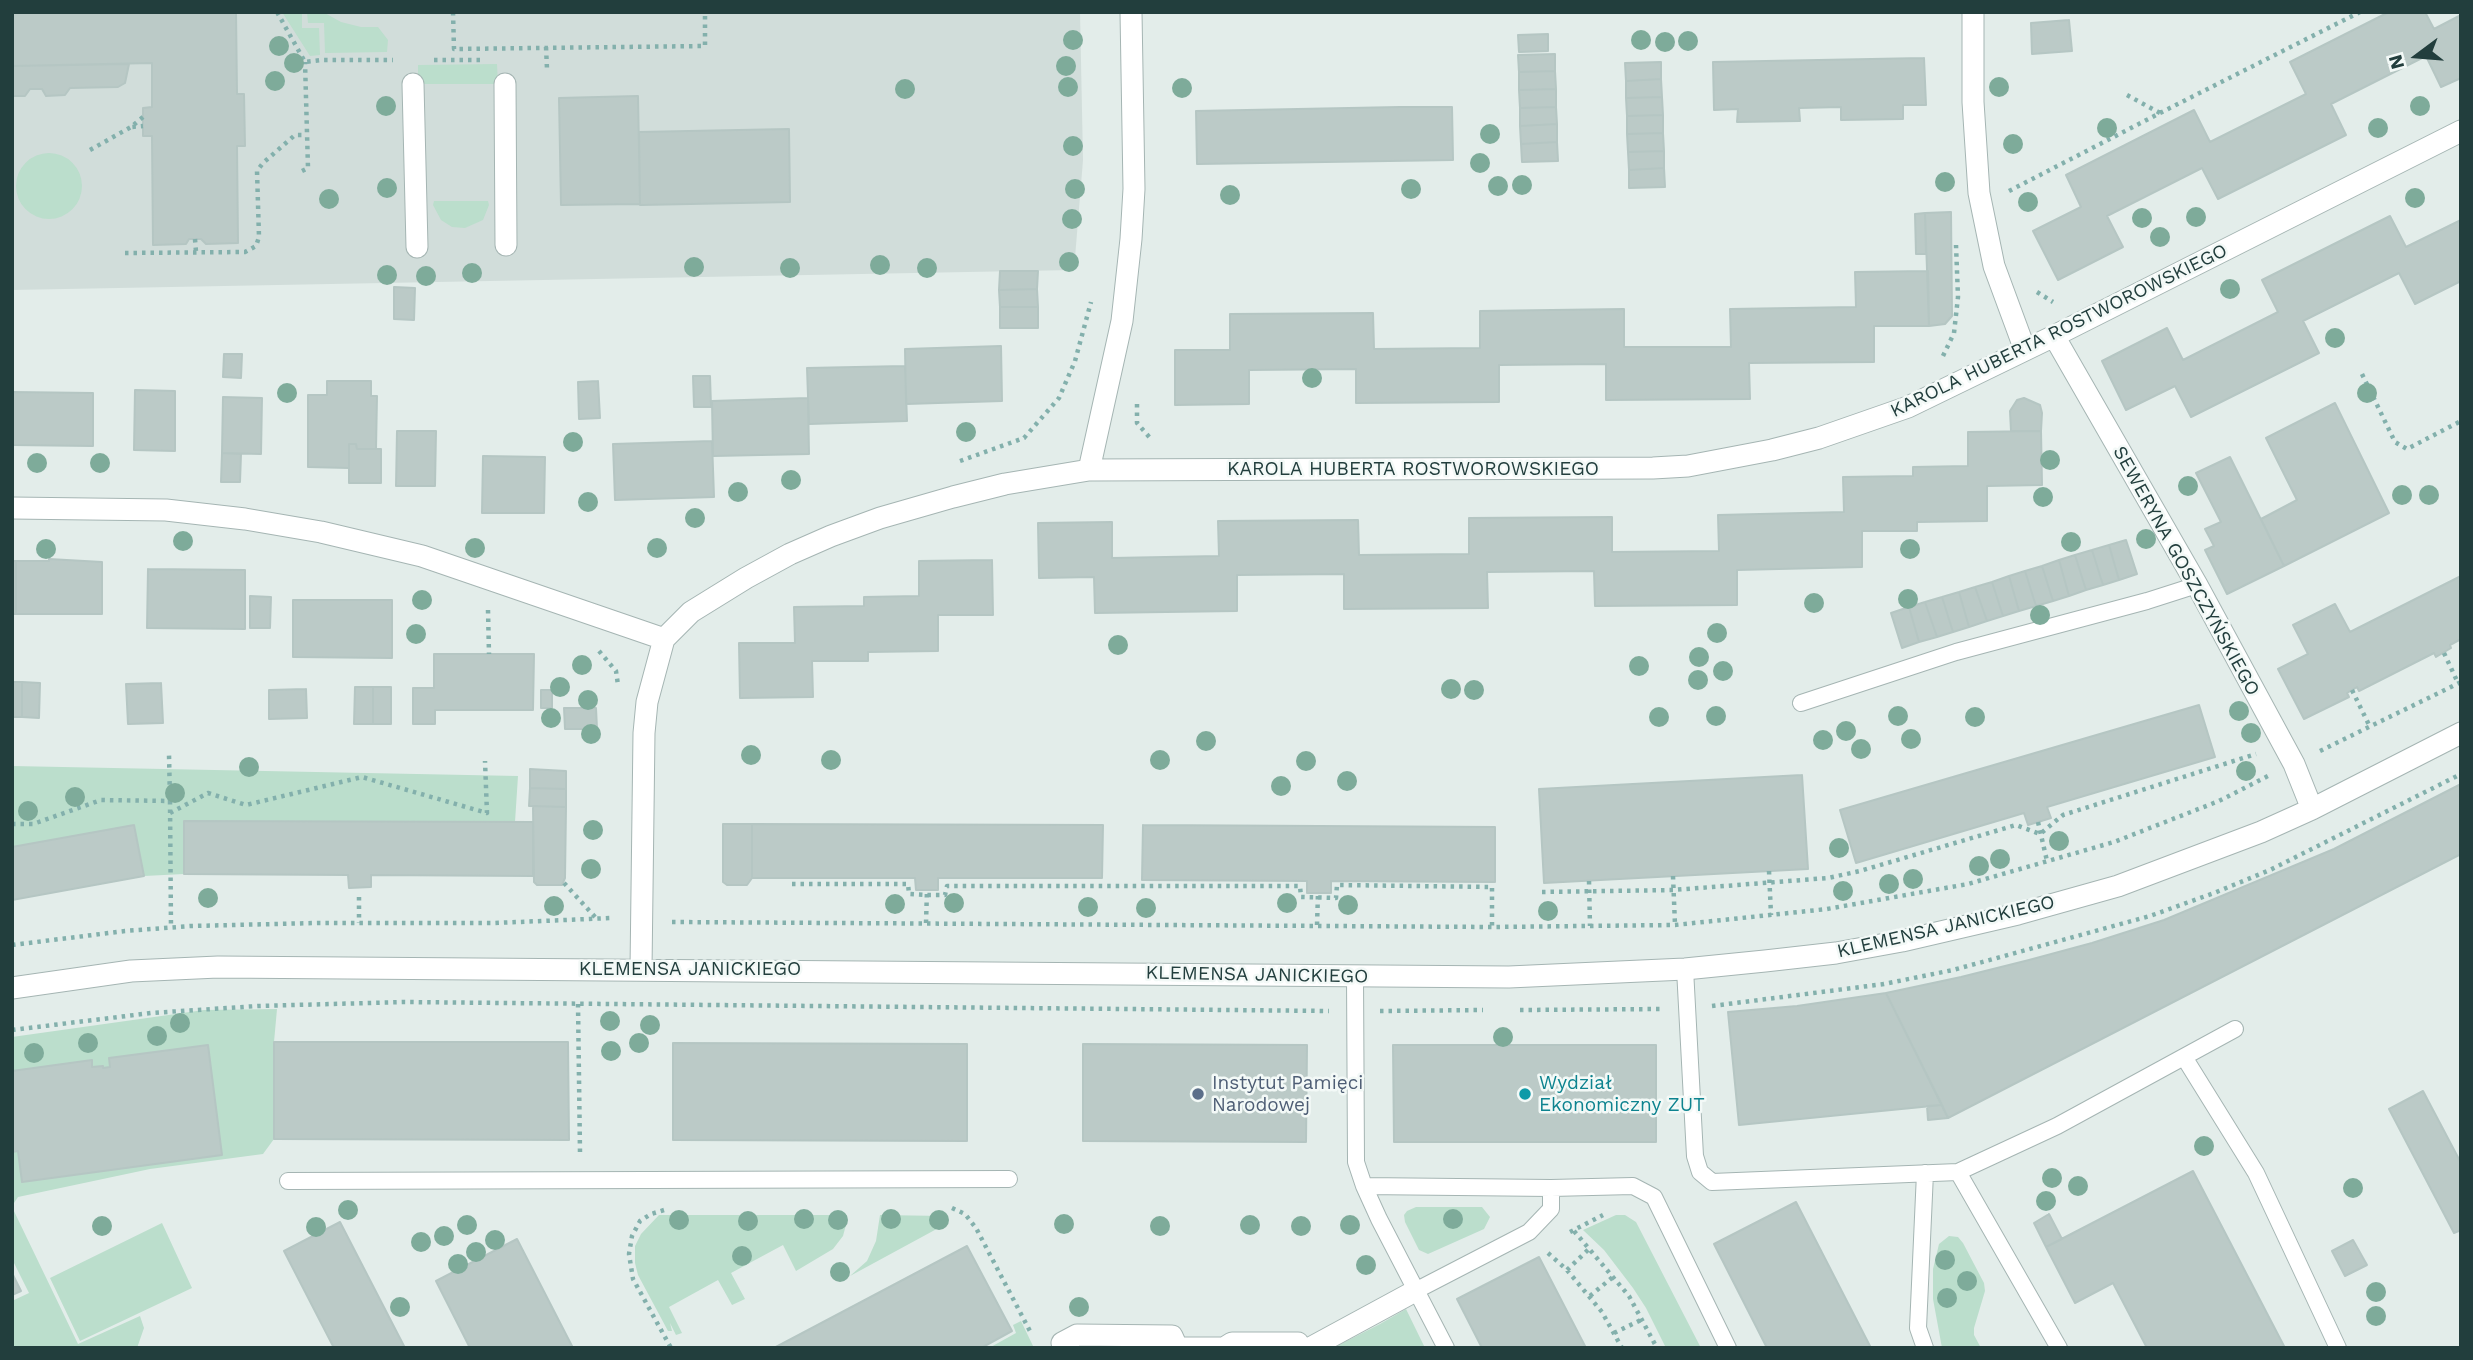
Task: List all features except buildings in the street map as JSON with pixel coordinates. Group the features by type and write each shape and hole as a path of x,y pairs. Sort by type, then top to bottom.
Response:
{"street":[{"path":"1089,470 1122,321 1130,249 1134,189 1131,12"},
{"path":"1973,12 1973,102 1979,193 1994,266 2025,351"},
{"path":"413,84 417,247"},
{"path":"505,85 506,245"},
{"name":"KAROLA HUBERTA ROSTWOROWSKIEGO","path":"641,969 644,733 647,702 664,639 691,612 790,554 880,518 953,497 1005,484 1089,470 1434,470 1688,466 1772,450 1868,422 1908,407 2025,351 2461,131"},
{"name":"SEWERYNA GOSZCZYŃSKIEGO","path":"2054,336 2197,585 2294,764 2312,809"},
{"path":"12,508 166,510 245,519 321,533 422,556 664,639"},
{"name":"KLEMENSA JANICKIEGO","path":"12,988 131,971 218,967 1509,977 1685,970 1836,953 1902,941 2018,914 2118,886 2261,832 2461,733"},
{"path":"1310,1348 1417,1290"},
{"path":"1062,1343 1077,1335 1172,1336 1176,1347 1223,1348 1232,1343 1298,1343 1301,1348"}],"lane":[{"path":"1801,703 1956,652 2197,585"},
{"path":"1685,970 1695,1156 1700,1172 1712,1182 1958,1172 2057,1126 2235,1029"},
{"path":"1355,975 1356,1162 1364,1186 1446,1348"},
{"path":"2183,1057 2256,1172 2338,1348"},
{"path":"1958,1172 2059,1348"},
{"path":"1925,1173 1918,1328 1926,1348"},
{"path":"288,1181 1009,1179"},
{"path":"1364,1186 1633,1186 1654,1198 1728,1348"},
{"path":"1417,1290 1529,1232 1551,1209 1551,1188"}],"path":[{"path":"277,12 305,62 308,168 302,171"},
{"path":"453,12 454,49 705,46 705,12"},
{"path":"2002,195 2360,12"},
{"path":"546,47 547,69"},
{"path":"305,62 321,60"},
{"path":"2125,94 2160,113"},
{"path":"90,150 131,127 143,117"},
{"path":"131,127 143,126"},
{"path":"125,253 245,252 256,246 259,237 257,171 295,135 306,135"},
{"path":"1935,364 1942,357 1954,333 1958,298 1955,232"},
{"path":"195,239 196,252"},
{"path":"2032,286 2052,302 2062,304"},
{"path":"947,465 1024,439 1059,398 1075,361 1092,297"},
{"path":"2362,374 2395,442 2407,449 2461,421"},
{"path":"1137,402 1137,423 1154,442"},
{"path":"488,601 489,654"},
{"path":"593,645 616,671 620,698"},
{"path":"12,945 171,928 495,923 611,918 642,922 1492,927 1675,925 1827,909 1968,884 2114,842 2219,801 2460,682 2444,653"},
{"path":"2352,690 2370,727"},
{"path":"169,754 171,928"},
{"path":"2039,834 2063,815 2246,757"},
{"path":"170,813 208,793 246,805 362,778 487,813 485,761"},
{"path":"12,824 33,824 100,800 170,800"},
{"path":"2038,822 2047,862"},
{"path":"1542,892 1673,890 1828,878 2016,825 2039,834"},
{"path":"1769,871 1771,915"},
{"path":"1673,876 1675,925"},
{"path":"1589,881 1590,926"},
{"path":"564,883 597,919"},
{"path":"792,884 908,884 909,894 927,892 945,895 947,887 1300,886 1301,897 1318,895 1336,898 1337,885 1492,887 1492,927"},
{"path":"926,923 927,892"},
{"path":"1317,925 1318,895"},
{"path":"359,898 359,923"},
{"path":"611,918 616,905"},
{"path":"12,1030 151,1013 258,1006 405,1002 1356,1012 1494,1010"},
{"path":"578,1004 580,1182"},
{"path":"1508,1010 1687,1009"},
{"path":"944,1208 954,1208 973,1222 1033,1336"},
{"path":"671,1348 633,1279 629,1254 632,1236 640,1221 662,1210 676,1210"},
{"path":"1563,1236 1609,1212"},
{"path":"1574,1231 1614,1276 1643,1319 1657,1348"},
{"path":"1541,1247 1567,1270 1590,1296 1622,1348"},
{"path":"1567,1270 1590,1248"},
{"path":"1590,1296 1614,1276"},
{"path":"1614,1333 1643,1319"}],"shaded area":[{"path":"12,12 1080,12 1083,160 1074,270 12,290"}],"green space":[{"path":"282,12 302,12 302,28 319,28 320,55 310,56"},
{"path":"307,12 323,12 341,22 361,27 378,27 388,40 387,52 325,53 324,23 308,23"},
{"path":"497,64 498,84 418,84 418,65"},
{"path":"49,153 72,163 82,186 72,209 49,219 26,209 16,186 26,163"},
{"path":"434,201 488,201 489,205 483,220 465,228 452,227 441,220 433,205"},
{"path":"12,766 518,776 515,822 184,822 184,874 144,876 134,825 12,847"},
{"path":"277,1009 274,1042 274,1139 263,1154 150,1169 18,1197 12,1206 12,1037 204,1010"},
{"path":"12,1207 78,1344 140,1316 144,1328 137,1348 12,1348 12,1301 29,1293 12,1259"},
{"path":"1416,1207 1482,1207 1490,1217 1484,1229 1428,1254 1419,1250 1405,1222 1404,1215"},
{"path":"659,1215 847,1215 847,1221 843,1236 833,1249 796,1271 783,1245 731,1273 745,1299 732,1305 718,1280 669,1307 682,1333 676,1335 670,1323 672,1331 668,1331 638,1275 635,1263 635,1246 641,1234"},
{"path":"880,1215 944,1216 944,1225 850,1276 867,1261 876,1241"},
{"path":"1616,1215 1625,1215 1636,1222 1701,1348 1666,1348 1633,1288 1604,1250 1583,1230"},
{"path":"162,1223 192,1288 80,1341 50,1278"},
{"path":"1949,1236 1958,1237 1963,1243 1984,1283 1985,1291 1974,1328 1974,1335 1981,1348 1942,1348 1933,1299 1933,1269 1939,1244"},
{"path":"1406,1309 1425,1348 1333,1348 1380,1324"},
{"path":"1021,1321 1034,1348 989,1348 1016,1333 1013,1325"}],"place":[{"name":"Instytut Pamięci Narodowej","path":"1198,1094"},
{"name":"Wydział Ekonomiczny ZUT","path":"1525,1094"}]}
